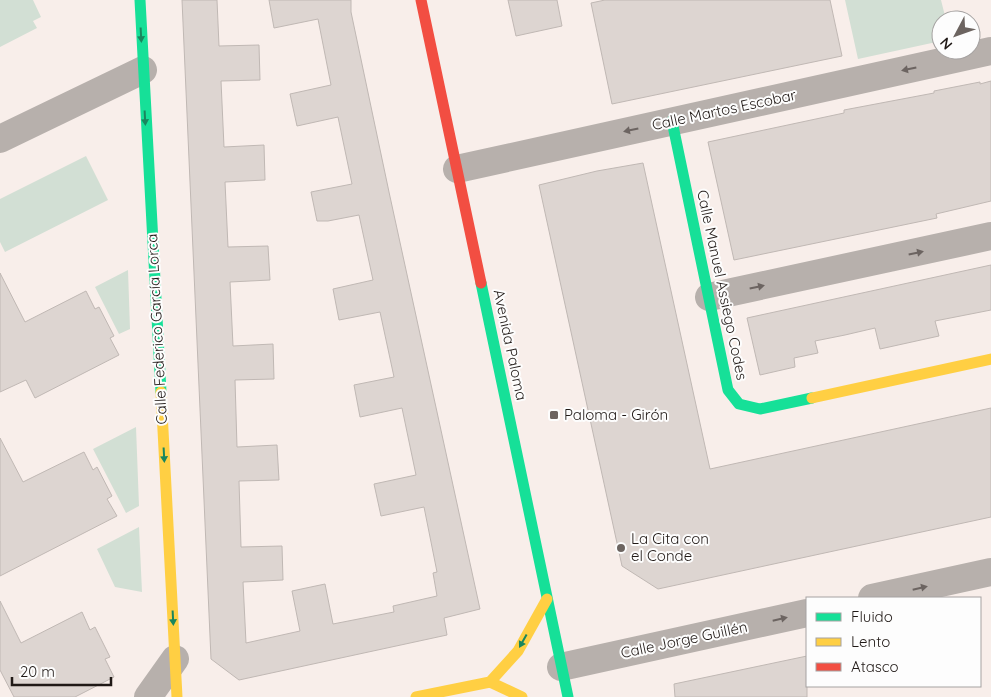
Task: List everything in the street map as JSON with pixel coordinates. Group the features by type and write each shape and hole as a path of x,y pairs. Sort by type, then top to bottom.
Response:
{"street":[{"name":"Calle Federico García Lorca","path":"140,0 177,697"},
{"name":"Avenida Paloma","path":"421,0 568,697"},
{"name":"Calle Martos Escobar","path":"457,169 991,51"},
{"path":"0,139 143,70"},
{"name":"Calle Manuel Assiego Codes","path":"672,121 728,390 739,404 760,409 991,359"},
{"path":"709,298 991,236"},
{"path":"877,597 991,572"},
{"path":"490,682 518,650 547,599"},
{"name":"Calle Jorge Guillén","path":"561,667 806,613"},
{"path":"148,697 176,659"},
{"path":"416,697 490,682 522,697"}],"shaded area":[{"path":"0,0 33,0 41,17 33,21 37,28 0,47"},
{"path":"845,0 941,0 944,10 931,10 931,43 858,59"},
{"path":"86,156 108,200 5,252 0,242 0,199"},
{"path":"128,270 130,329 119,334 95,287"},
{"path":"136,427 139,506 126,513 93,449"},
{"path":"139,527 142,592 115,587 97,549"}],"building":[{"path":"182,0 217,0 219,46 259,45 260,80 221,81 224,147 264,145 265,180 225,182 228,247 268,246 270,280 230,282 233,346 273,344 274,379 235,380 237,447 277,445 279,480 239,481 241,547 282,546 283,580 243,582 246,643 300,631 292,591 325,584 333,624 394,612 393,606 437,596 433,573 437,572 424,507 381,516 374,484 416,475 402,408 360,417 354,385 394,377 380,312 339,320 333,289 373,280 359,215 328,221 317,221 311,192 352,184 338,117 297,126 290,94 331,85 318,19 274,28 269,0 351,0 351,12 389,192 480,609 444,618 447,635 239,680 211,659"},
{"path":"508,0 557,0 562,26 516,36"},
{"path":"605,0 830,0 842,56 612,104 591,3"},
{"path":"991,81 991,201 936,214 937,218 734,260 708,142 844,113 844,110"},
{"path":"643,163 710,469 991,408 991,517 658,589 622,566 539,185 597,171"},
{"path":"991,265 991,310 935,321 939,336 880,349 875,328 815,341 818,353 794,358 795,367 760,375 747,318"},
{"path":"0,273 25,322 86,291 95,309 99,307 114,336 110,338 119,355 35,398 26,380 0,392"},
{"path":"0,438 23,482 84,452 93,470 97,467 112,496 107,499 117,516 0,576"},
{"path":"0,601 21,643 82,612 90,630 95,627 110,657 105,659 114,677 75,697 14,697 0,670"},
{"path":"806,656 807,697 675,697 674,684"}],"traffic: fast":[{"path":"140,0 161,392"},
{"path":"672,121 728,390 739,404 760,409 812,398"},
{"path":"481,283 568,697"}],"traffic: slow":[{"path":"812,398 991,359"},
{"path":"161,392 177,697"},
{"path":"416,697 490,682 518,651 547,599"},
{"path":"490,682 522,697"}],"traffic: jam":[{"path":"421,0 481,283"}],"place":[{"name":"Paloma - Girón","path":"554,415"},
{"name":"La Cita con el Conde","path":"621,548"}]}
